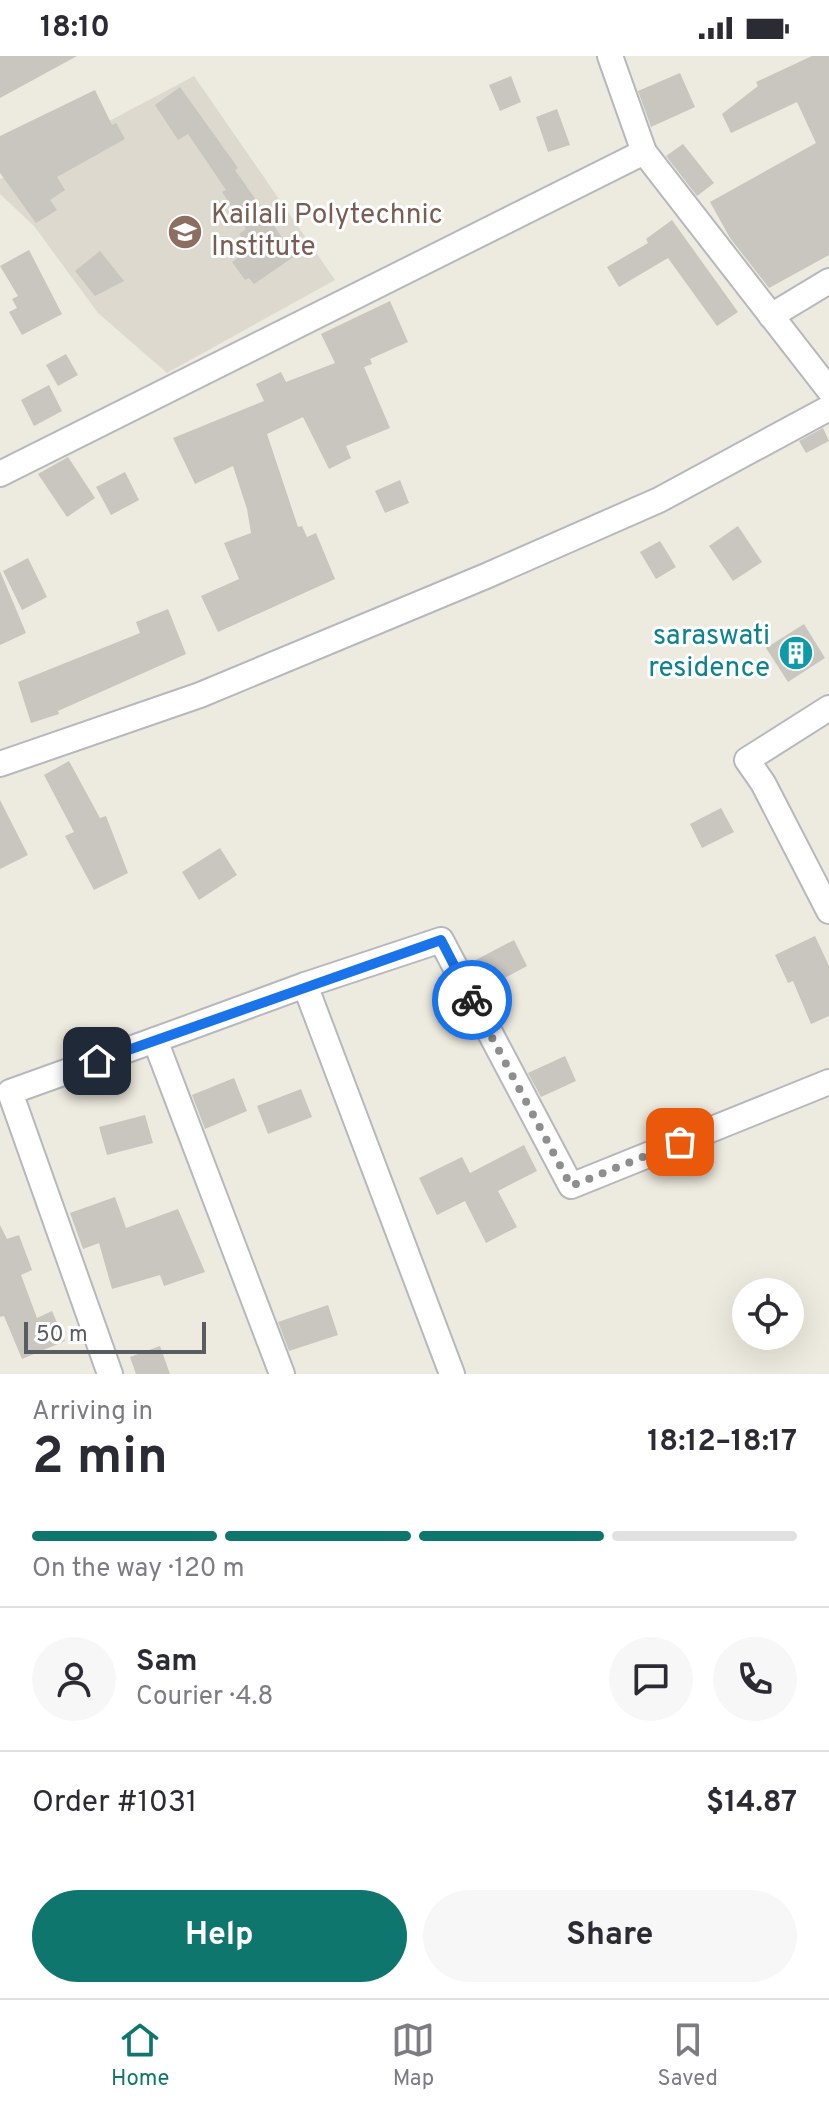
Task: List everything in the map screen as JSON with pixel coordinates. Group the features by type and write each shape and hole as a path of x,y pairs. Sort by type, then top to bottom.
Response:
{"street":[{"path":"610,56 644,152 829,390"},
{"path":"0,474 644,152"},
{"path":"771,316 829,281"},
{"path":"0,764 200,695 486,576 659,500 829,408"},
{"path":"829,708 747,760 763,783 829,911"},
{"path":"110,1374 10,1092 305,985 441,940 571,1186 829,1082"},
{"path":"305,985 452,1374"},
{"path":"155,1040 282,1374"}],"shaded area":[{"path":"194,76 335,280 167,373 98,313 34,226 0,194 0,179"}],"building":[{"path":"0,56 77,56 0,98"},
{"path":"812,56 829,56 829,255 769,288 730,238 710,202 816,143 797,102 731,133 722,114 758,86 756,82"},
{"path":"680,73 695,107 651,127 638,91"},
{"path":"511,76 521,102 500,111 489,85"},
{"path":"180,87 295,256 254,284 249,278 245,280 232,262 242,255 237,247 245,242 239,234 246,229 222,192 226,190 188,134 178,140 155,105"},
{"path":"95,90 112,125 116,123 125,139 57,177 65,190 50,200 57,210 36,223 0,173 0,136"},
{"path":"557,109 570,145 548,152 536,117"},
{"path":"683,144 714,183 697,196 666,156"},
{"path":"672,220 738,312 717,326 668,258 619,287 607,267 648,243 646,239"},
{"path":"29,250 62,314 22,335 9,312 17,308 12,299 18,296 0,266"},
{"path":"100,251 124,281 95,296 75,271"},
{"path":"390,301 408,342 370,359 372,364 364,367 390,428 346,446 351,458 329,469 303,417 267,434 298,527 302,526 307,537 316,533 335,579 218,632 201,596 239,579 224,543 251,533 247,509 233,466 195,484 173,438 264,401 256,384 281,372 286,382 335,363 321,334"},
{"path":"66,354 78,375 58,386 46,365"},
{"path":"49,385 62,411 34,426 21,400"},
{"path":"823,428 829,441 806,453 799,441"},
{"path":"68,457 95,498 67,517 38,474"},
{"path":"125,472 139,500 111,515 96,487"},
{"path":"400,480 409,503 385,513 375,491"},
{"path":"738,526 762,562 733,581 709,546"},
{"path":"660,541 676,567 656,579 640,552"},
{"path":"28,558 47,597 22,610 3,571"},
{"path":"0,571 26,633 0,645"},
{"path":"168,609 186,654 58,711 59,714 31,723 18,682 140,633 136,622"},
{"name":"saraswati residence","path":"804,624 825,658 788,682 766,648"},
{"path":"69,761 100,818 106,816 128,873 94,890 65,836 74,832 44,775"},
{"path":"0,800 28,855 0,869"},
{"path":"721,808 734,832 702,848 690,824"},
{"path":"220,848 237,875 199,900 182,872"},
{"path":"815,936 829,966 829,1016 811,1024 793,981 788,983 775,955"},
{"path":"514,940 527,966 484,989 470,963"},
{"path":"565,1056 576,1081 541,1097 528,1073"},
{"path":"234,1078 247,1111 205,1129 192,1095"},
{"path":"301,1089 312,1117 268,1134 257,1106"},
{"path":"145,1115 153,1143 107,1155 99,1127"},
{"path":"524,1145 537,1171 498,1191 517,1227 486,1243 465,1201 437,1215 419,1178 462,1157 470,1173"},
{"path":"115,1197 126,1228 178,1209 205,1272 164,1286 160,1275 112,1289 99,1243 83,1249 70,1213"},
{"path":"0,1225 7,1239 19,1235 32,1270 21,1275 37,1318 52,1311 65,1341 22,1359 4,1316 0,1317"},
{"path":"328,1305 338,1335 289,1351 278,1322"},
{"path":"160,1346 170,1374 136,1374 130,1357"}],"way so far":[{"path":"472,1000 571,1186 680,1142"}],"place":[{"name":"Kailali Polytechnic Institute","path":"185,232"},
{"name":"saraswati residence","path":"796,653"}],"route":[{"path":"97,1061 305,985 441,940 472,1000"}]}
